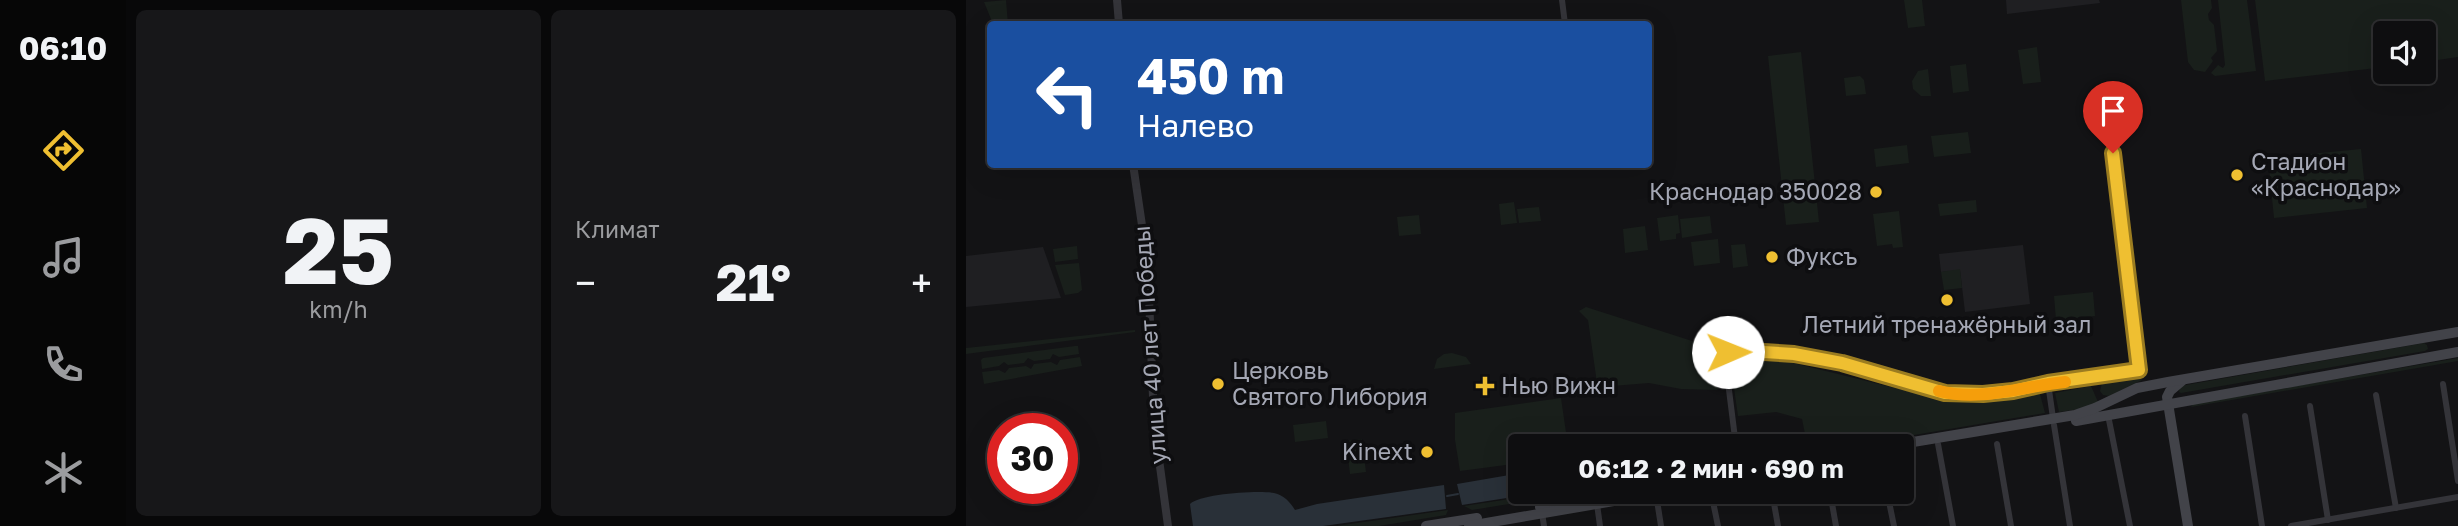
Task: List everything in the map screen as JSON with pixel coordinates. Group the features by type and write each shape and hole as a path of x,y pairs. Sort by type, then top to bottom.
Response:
{"main road":[{"path":"1914,448 2088,411 2137,388 2458,332"},
{"path":"2442,335 2435,343 2445,354"},
{"path":"2421,338 2431,344 2430,351 2424,358"},
{"path":"1914,442 2108,414 2458,352"},
{"path":"2163,404 2168,394 2184,379"},
{"path":"2153,385 2153,396 2163,404 2190,526"},
{"path":"2182,401 2174,409 2174,417 2190,526"},
{"path":"1426,526 1553,504"},
{"path":"1474,526 1597,504"}],"street":[{"path":"1117,0 1119,21"},
{"path":"1562,0 1565,21"},
{"path":"1734,434 1725,358 1732,350 1807,356 1945,393 1983,394 2013,391 2048,383 2139,370 2113,153"},
{"name":"улица 40 лет Победы","path":"1134,168 1149,297 1154,422 1168,526"},
{"path":"2048,383 2070,526"},
{"path":"2443,384 2458,481"},
{"path":"2376,396 2396,508"},
{"path":"2310,406 2328,520"},
{"path":"2108,414 2130,526"},
{"path":"2245,416 2262,526"},
{"path":"1938,444 1953,526"},
{"path":"1997,444 2011,526"},
{"path":"2291,526 2458,497"},
{"path":"1597,504 1600,526"},
{"path":"1661,504 1661,526"},
{"path":"1713,504 1718,526"},
{"path":"1774,504 1778,526"},
{"path":"1832,504 1836,526"},
{"path":"1889,504 1894,526"},
{"path":"1542,513 1544,526"}],"shaded area":[{"path":"1006,0 1008,21 992,21 984,2"},
{"path":"1904,0 1922,0 1925,26 1908,28"},
{"path":"2006,0 2099,0 2100,3 2007,14"},
{"path":"2181,0 2211,0 2212,8 2208,14 2214,25 2217,51 2205,72 2194,70 2188,62"},
{"path":"2218,0 2247,0 2256,71 2215,76 2211,73 2218,65 2223,68 2225,65"},
{"path":"2255,0 2458,0 2458,57 2436,60 2436,21 2373,21 2373,68 2265,81"},
{"path":"2037,47 2041,82 2023,84 2018,50"},
{"path":"1801,52 1819,222 1786,225 1768,56"},
{"path":"1966,64 1969,91 1953,93 1950,66"},
{"path":"1928,69 1931,96 1921,96 1913,89 1912,81 1918,71"},
{"path":"1860,76 1864,80 1866,94 1846,96 1844,78"},
{"path":"1968,132 1971,153 1934,157 1931,136"},
{"path":"1907,145 1909,163 1876,167 1874,149"},
{"path":"2361,149 2367,208 2274,218 2268,158"},
{"path":"1976,200 1977,212 1940,216 1938,204"},
{"path":"1514,202 1517,223 1501,225 1499,204"},
{"path":"1539,207 1541,221 1519,223 1517,209"},
{"path":"1899,211 1903,247 1893,248 1892,244 1877,246 1873,214"},
{"path":"1419,215 1421,234 1399,236 1397,217"},
{"path":"1678,215 1680,233 1676,234 1676,239 1660,241 1657,218"},
{"path":"1710,216 1712,233 1682,238 1680,219"},
{"path":"1645,226 1648,250 1625,253 1623,229"},
{"path":"1718,239 1720,263 1694,266 1691,242"},
{"path":"1745,244 1748,266 1733,268 1731,245"},
{"path":"2023,245 2030,304 1965,312 1960,270 1941,272 1939,254"},
{"path":"1077,246 1078,259 1055,262 1053,249"},
{"path":"1043,247 1061,298 966,307 966,256"},
{"path":"1079,263 1082,290 1065,295 1055,265"},
{"path":"1960,269 1962,288 1944,290 1941,272"},
{"path":"2093,292 2095,316 2056,320 2054,296"},
{"path":"1586,307 1714,348 1718,353 1721,384 1717,390 1681,389 1649,383 1600,387 1597,383 1588,320 1579,311"},
{"path":"1135,332 966,354 966,348"},
{"path":"2424,343 2428,349 2425,351 2179,392 2180,386"},
{"path":"1078,346 1079,354 1059,357 1053,354 1050,359 1034,361 1028,358 1024,363 1008,365 1004,362 999,366 982,369 983,358"},
{"path":"1452,353 1466,357 1471,364 1434,369 1437,359"},
{"path":"1740,355 1789,362 1944,400 1987,401 2040,394 2045,413 1914,435 1805,434 1802,419 1776,412 1738,416 1731,367 1733,358"},
{"path":"1080,357 1082,366 984,384 982,372 999,370 1005,373 1009,368 1026,366 1031,369 1034,364 1051,362 1057,365 1060,360"},
{"path":"2458,358 2458,361 2191,407 2193,404"},
{"path":"2141,376 2142,380 2109,396 2100,391 2102,383"},
{"path":"2091,386 2098,402 2087,408 2059,412 2055,393"},
{"path":"1561,398 1566,434 1508,434 1508,465 1460,471 1455,440 1455,413"},
{"path":"1326,421 1328,438 1295,442 1293,425"},
{"path":"1362,439 1366,472 1350,474 1346,441"},
{"path":"1508,475 1508,498 1462,505 1457,484"},
{"path":"1444,485 1446,509 1323,526 1193,526 1190,504 1217,495 1266,492 1284,497 1295,510 1317,504"},
{"path":"1508,499 1509,504 1472,510 1464,506"},
{"path":"1448,510 1446,515 1379,526 1336,526"}],"waterway":[{"path":"1447,496 1458,494"}],"slow traffic":[{"path":"1939,391 1983,394 2065,382"}],"place":[{"name":"Стадион «Краснодар»","path":"2237,175"},
{"name":"Краснодар 350028","path":"1876,192"},
{"name":"Фуксъ","path":"1772,257"},
{"name":"Летний тренажёрный зал","path":"1947,300"},
{"name":"Церковь Святого Либория","path":"1218,384"},
{"name":"Нью Вижн","path":"1485,386"},
{"name":"Kinext","path":"1427,452"}],"route":[{"path":"1728,352 1732,350 1794,354 1842,363 1945,393 1983,394 2013,391 2048,383 2094,379 2139,370 2113,153"}]}
